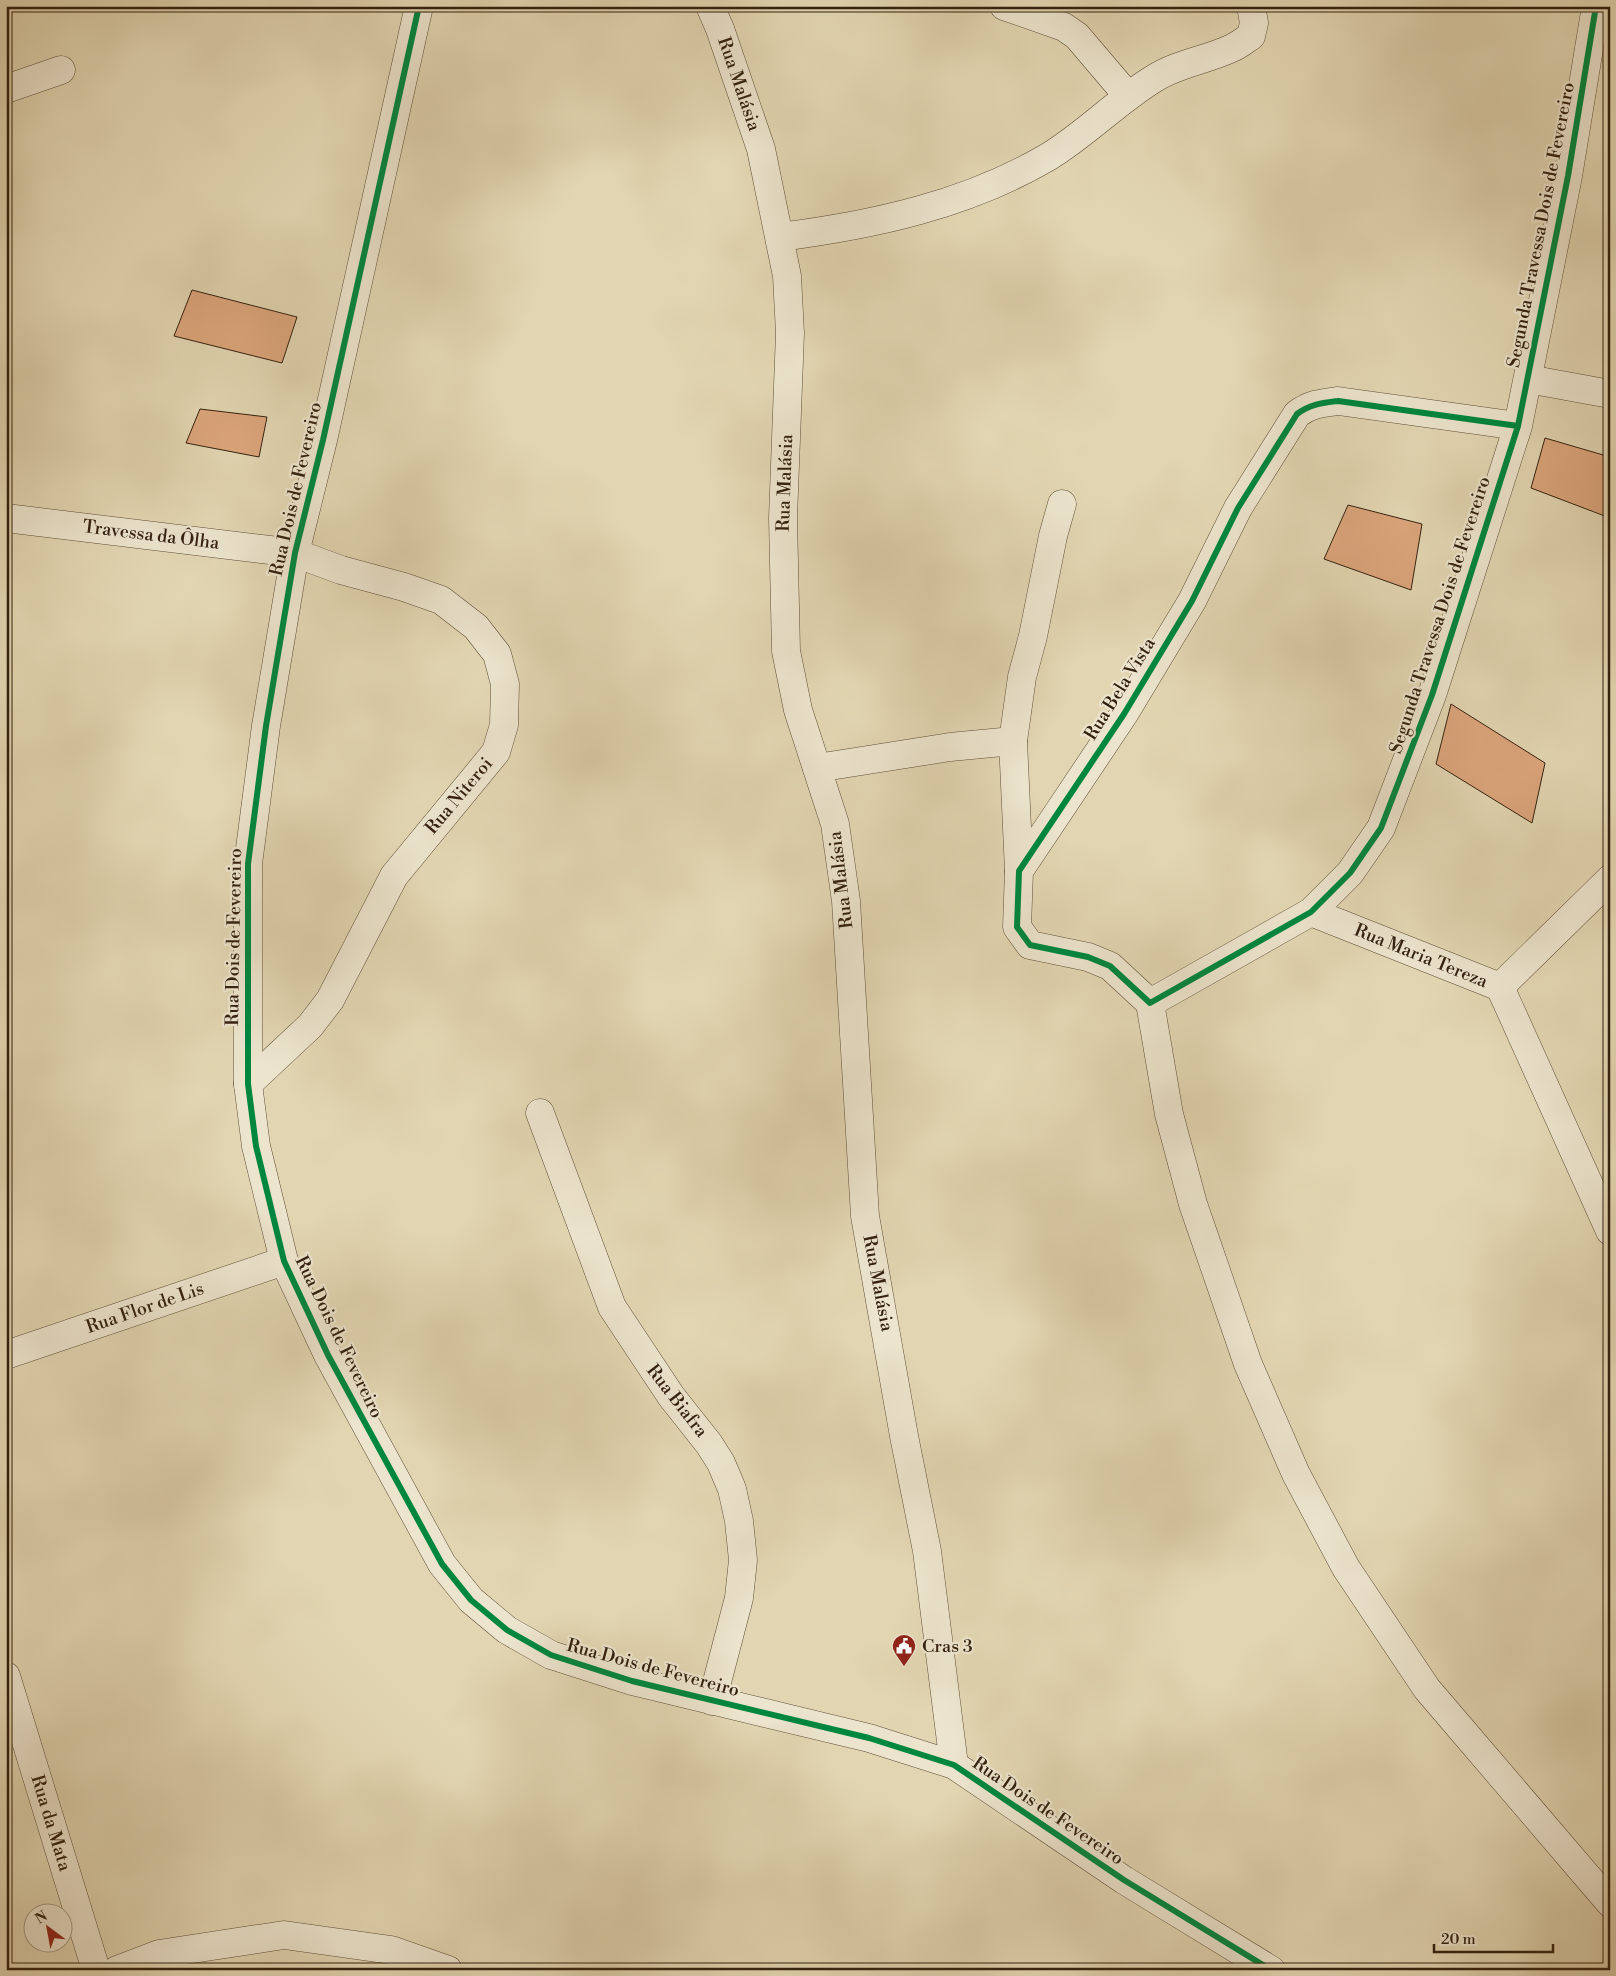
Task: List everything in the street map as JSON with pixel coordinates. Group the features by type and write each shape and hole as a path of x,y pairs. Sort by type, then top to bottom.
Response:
{"street":[{"name":"Rua Dois de Fevereiro","path":"419,6 323,440 295,553 266,726 248,864 248,1084 256,1146 284,1261 328,1355 442,1564 471,1600 507,1630 551,1655 632,1681 869,1738 954,1765 1124,1880 1271,1970"},
{"name":"Rua Malásia","path":"710,6 761,149 787,276 790,334 783,518 786,651 798,710 835,824 846,901 865,1216 904,1436 927,1551 954,1765"},
{"path":"1004,6 1064,27 1077,36 1128,96"},
{"path":"780,238 842,229 893,218 942,204 984,188 1047,157 1088,130 1128,96 1170,68 1233,48 1252,36 1254,23 1251,6"},
{"name":"Segunda Travessa Dois de Fevereiro","path":"1150,1003 1311,912 1350,873 1381,828 1432,695 1518,426 1568,176 1596,6"},
{"path":"6,89 61,70"},
{"path":"1528,379 1610,394"},
{"name":"Rua Bela Vista","path":"1019,871 1129,706 1192,601 1238,508 1297,414 1305,407 1338,401 1518,426"},
{"path":"1062,504 1053,536 1033,636 1022,677 1013,741 1019,871 1018,927 1030,946 1088,958 1110,966 1150,1003 1169,1114 1193,1204 1248,1364 1296,1474 1346,1568 1428,1689 1610,1903"},
{"name":"Travessa da Ôlha","path":"6,518 295,553"},
{"name":"Rua Niteroi","path":"248,1084 310,1026 330,1000 394,876 496,752 504,725 504,684 497,654 476,627 441,600 404,587 341,570 295,553"},
{"path":"817,768 950,747 1013,741"},
{"name":"Rua Maria Tereza","path":"1311,912 1500,987 1610,879"},
{"path":"1500,987 1610,1231"},
{"name":"Rua Biafra","path":"540,1113 612,1307 670,1396 709,1444 721,1463 732,1489 739,1521 743,1560 738,1598 712,1701"},
{"name":"Rua Flor de Lis","path":"6,1355 284,1261"},
{"name":"Rua da Mata","path":"6,1676 96,1970"},
{"path":"116,1970 159,1954 284,1935 391,1950 448,1970"}],"building":[{"path":"192,290 297,317 282,363 174,336"},
{"path":"200,409 267,417 259,457 186,443"},
{"path":"1545,438 1610,457 1610,518 1531,488"},
{"path":"1348,505 1422,524 1411,590 1324,559"},
{"path":"1451,704 1545,763 1532,823 1436,764"}],"cycle path":[{"path":"419,6 323,440 295,553 266,726 248,864 248,1084 256,1146 284,1261 328,1355 442,1564 471,1600 507,1630 551,1655 632,1681 869,1738 954,1765 1124,1880 1271,1970"},
{"path":"1518,426 1338,401 1311,406 1297,414 1238,508 1192,601 1124,714 1019,871 1017,927 1030,945 1088,957 1110,966 1150,1003 1311,912 1350,873 1381,828 1432,695 1518,426 1568,176 1596,6"}],"place":[{"name":"Cras 3","path":"904,1667"}]}
